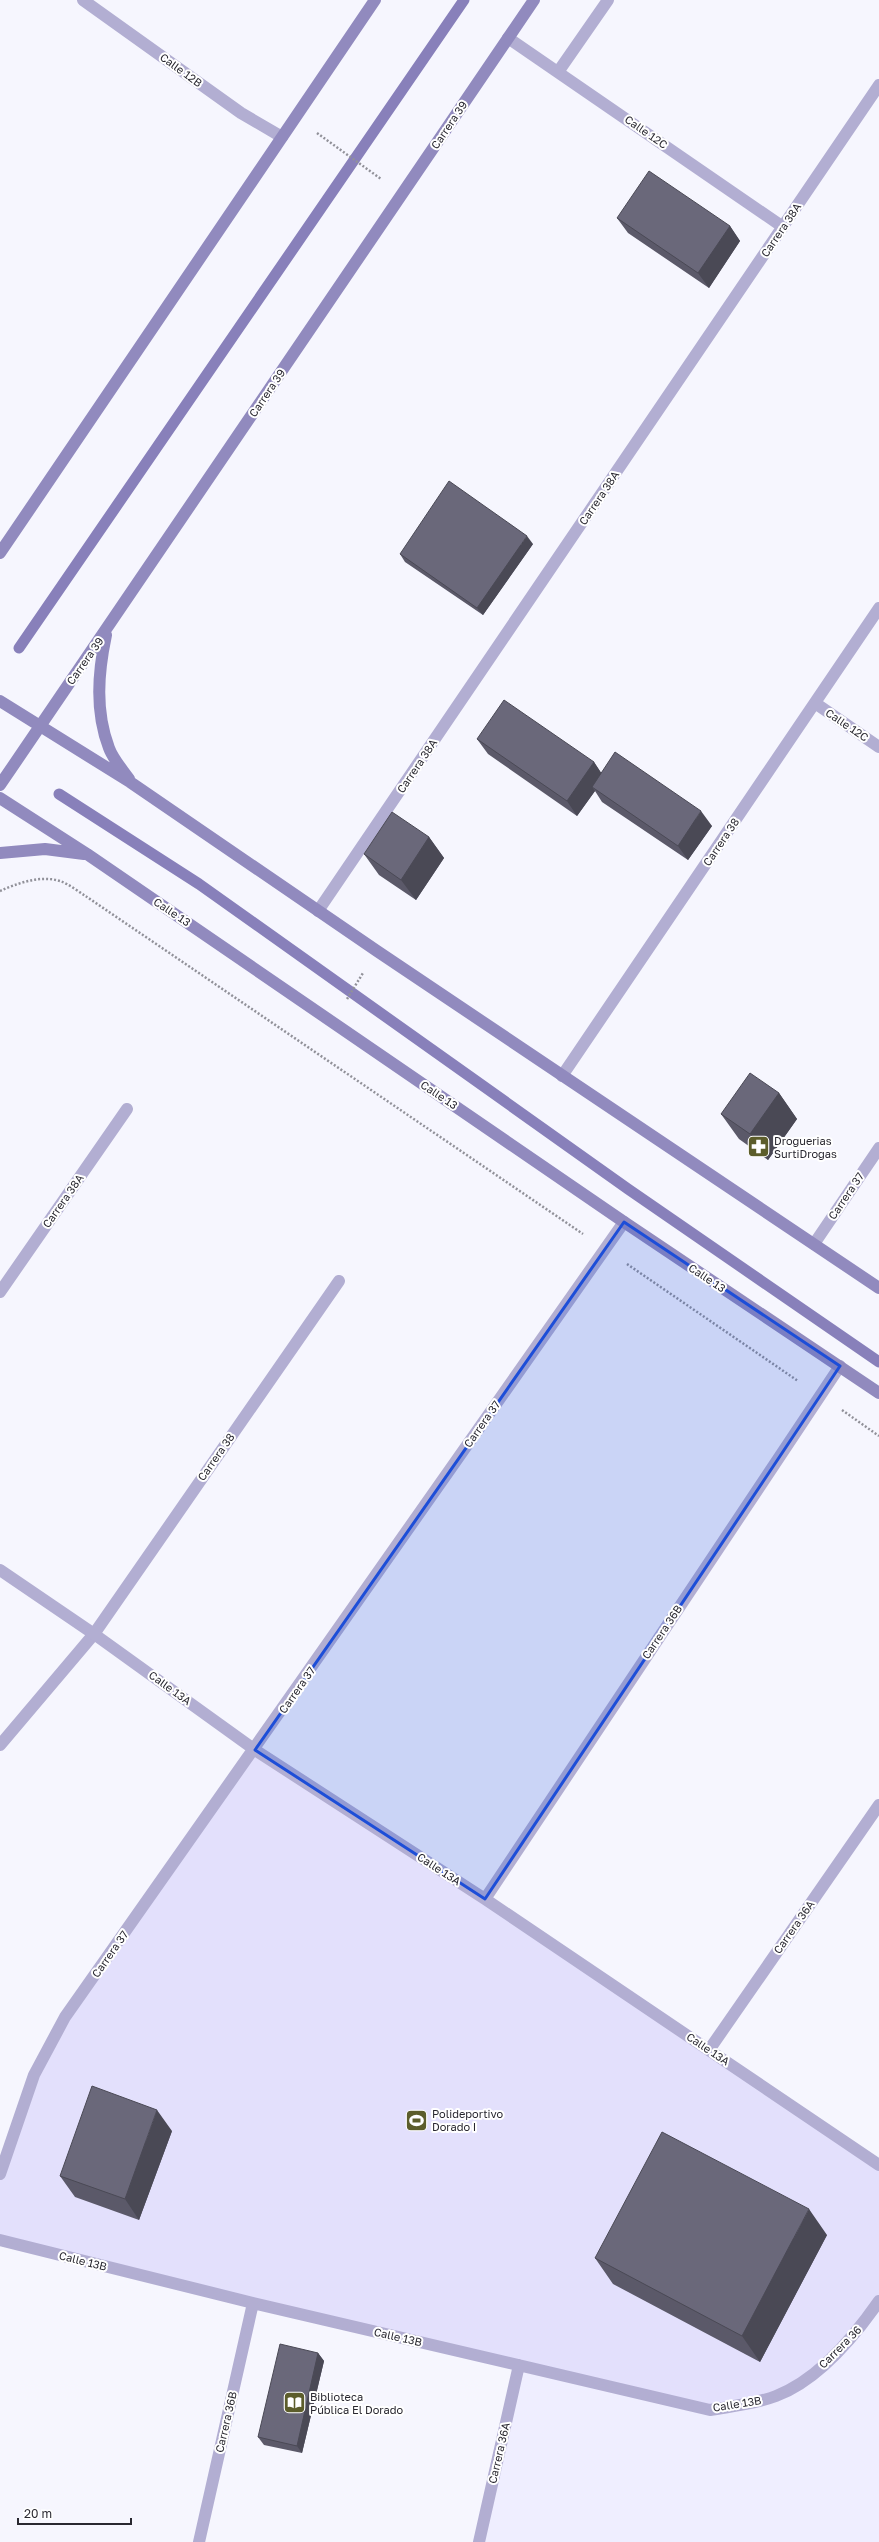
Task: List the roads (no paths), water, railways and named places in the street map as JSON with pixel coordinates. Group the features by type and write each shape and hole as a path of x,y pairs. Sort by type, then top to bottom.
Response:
{"main road":[{"path":"0,553 375,0"},
{"name":"Carrera 39","path":"0,785 534,0"},
{"path":"108,628 99,669 100,711 109,749 130,782"},
{"path":"0,701 130,782 562,1076 879,1288"},
{"name":"Calle 13","path":"0,798 87,854 624,1222 879,1392"},
{"path":"0,853 45,849 87,854"}],"street":[{"name":"Calle 12B","path":"83,0 241,113 282,138"},
{"path":"558,72 608,0"},
{"name":"Calle 12C","path":"508,38 783,227"},
{"name":"Carrera 38A","path":"318,911 879,85"},
{"name":"Carrera 38","path":"562,1076 879,608"},
{"name":"Calle 12C","path":"815,703 879,747"},
{"name":"Carrera 38A","path":"0,1292 127,1109"},
{"name":"Carrera 37","path":"814,1244 879,1148"},
{"name":"Carrera 37","path":"0,2174 34,2076 65,2017 255,1750 624,1222"},
{"name":"Carrera 38","path":"0,1745 94,1634 339,1281"},
{"name":"Carrera 36B","path":"486,1899 840,1366"},
{"name":"Calle 13A","path":"0,1570 94,1634 255,1750 486,1899 879,2165"},
{"name":"Carrera 36A","path":"709,2050 879,1805"},
{"name":"Calle 13B","path":"0,2240 253,2303 710,2410 757,2402 795,2387"},
{"name":"Carrera 36","path":"795,2387 826,2362 864,2323 879,2301"},
{"name":"Carrera 36B","path":"199,2542 253,2303"},
{"name":"Carrera 36A","path":"479,2542 519,2365"}],"waterway":[{"path":"19,648 464,0"},
{"path":"59,794 199,884 628,1189 879,1362"}],"place":[{"name":"Droguerias SurtiDrogas","path":"758,1147"},
{"name":"Polideportivo Dorado I","path":"416,2120"},
{"name":"Biblioteca Pública El Dorado","path":"294,2403"}]}
